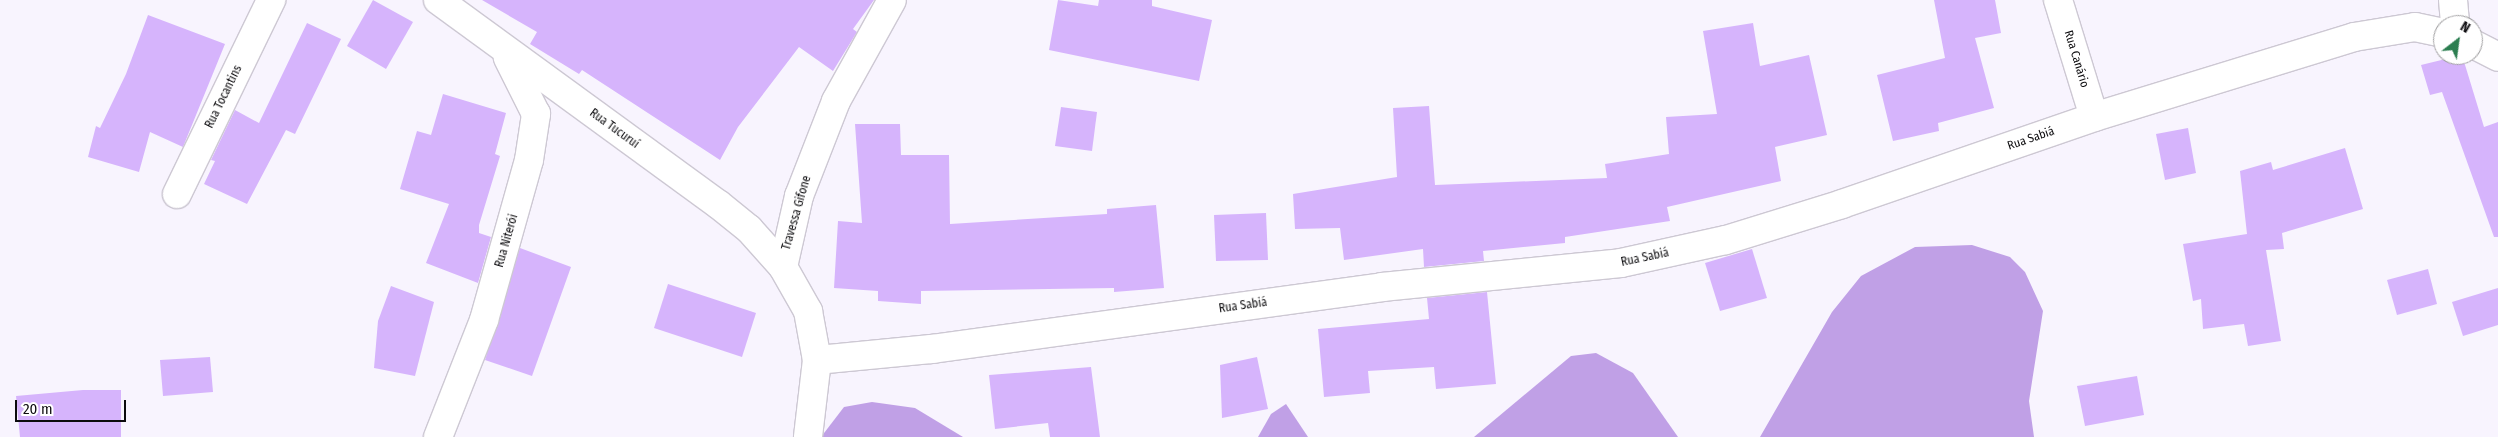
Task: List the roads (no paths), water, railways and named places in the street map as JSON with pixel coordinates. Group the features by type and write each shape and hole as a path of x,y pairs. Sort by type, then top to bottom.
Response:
{"street":[{"name":"Rua Tocantins","path":"177,194 270,0"},
{"name":"Rua Tucuruí","path":"438,0 718,204 749,229 783,267"},
{"name":"Travessa Gifone","path":"808,437 817,360 808,311 783,267 799,196 836,101 892,0"},
{"name":"Rua Canário","path":"2058,0 2094,118"},
{"path":"2453,0 2454,15"},
{"name":"Rua Sabiá","path":"817,360 932,349 1382,287 1621,263 1744,234 2094,118 2382,30 2415,27 2433,31"},
{"name":"Rua Niterói","path":"438,437 484,320 534,133 536,114 529,92 500,46"},
{"path":"2483,49 2498,57"}]}
